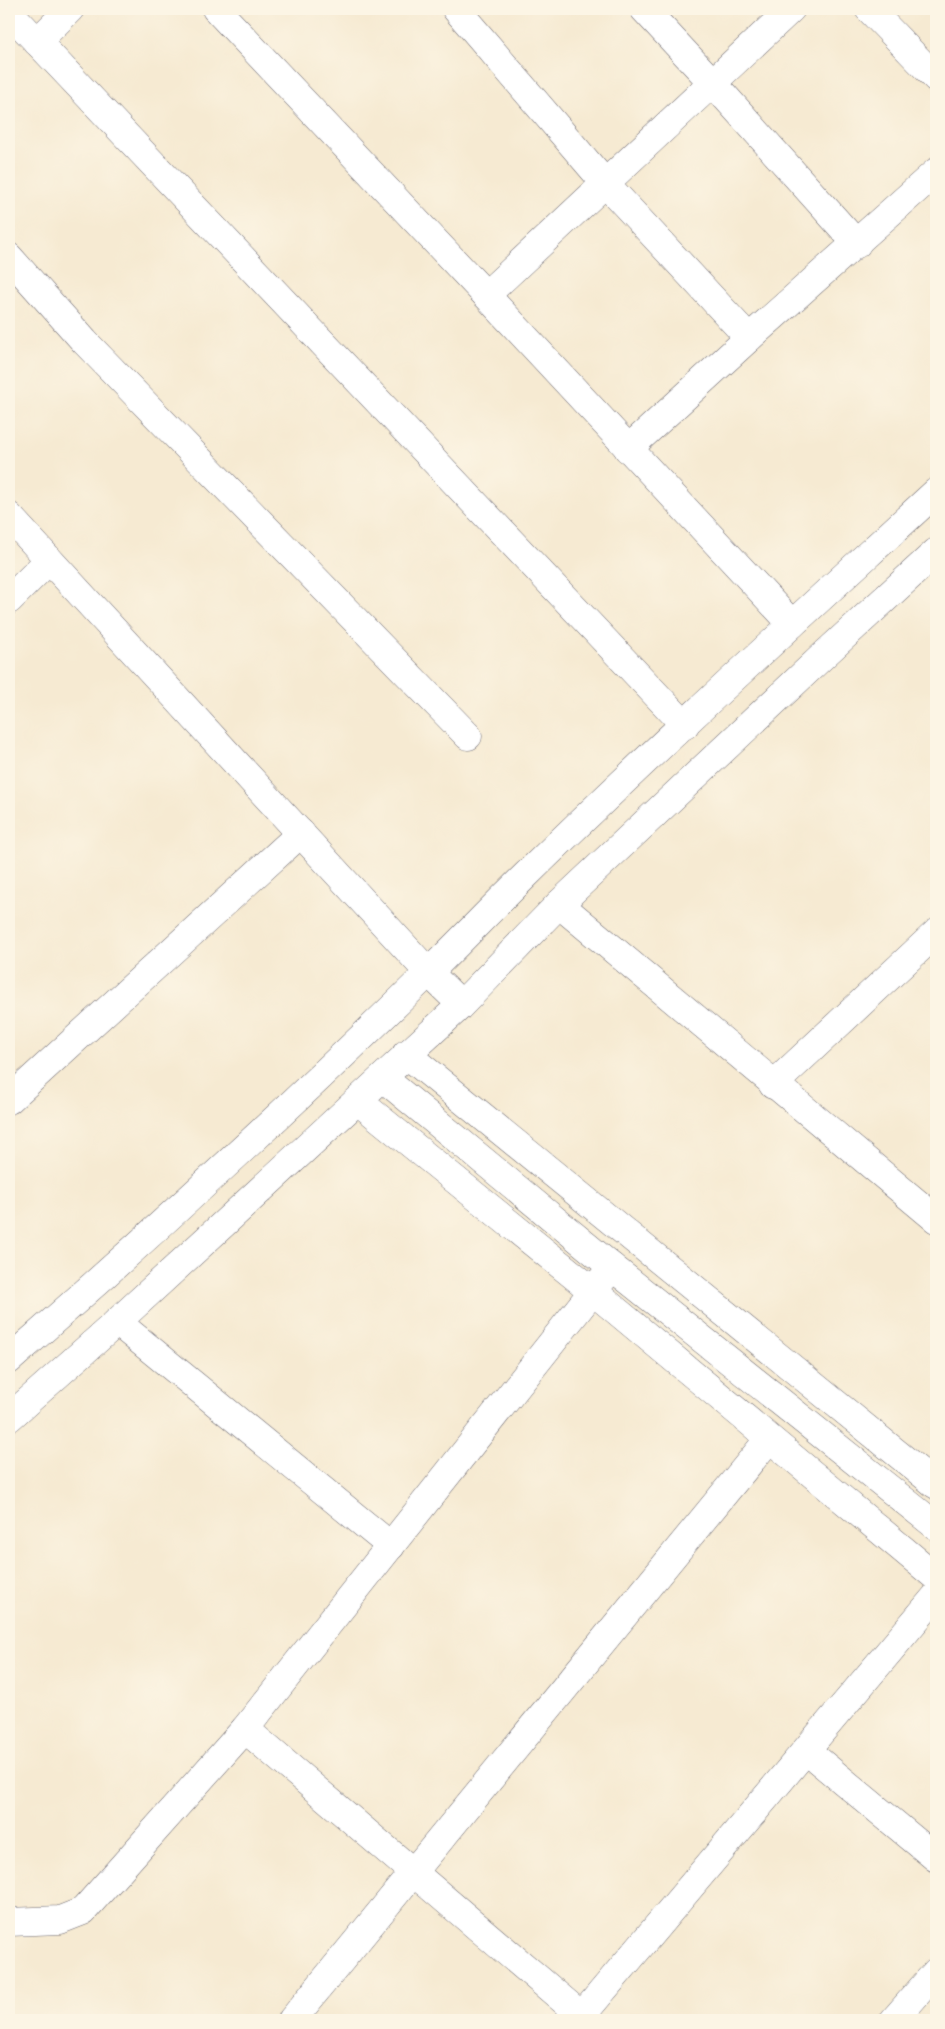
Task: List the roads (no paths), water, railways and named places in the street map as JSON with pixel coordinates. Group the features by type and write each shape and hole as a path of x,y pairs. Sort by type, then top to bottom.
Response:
{"street":[{"path":"37,42 70,9"},
{"path":"216,9 486,294 792,624"},
{"path":"456,9 605,183 748,338"},
{"path":"644,9 857,244"},
{"path":"486,294 791,9"},
{"path":"869,9 936,78"},
{"path":"9,12 685,725"},
{"path":"628,449 748,338 857,244 936,172"},
{"path":"9,257 86,342 468,736"},
{"path":"9,1360 312,1085 526,875 792,624 936,492"},
{"path":"9,516 428,973 461,1004"},
{"path":"9,1418 118,1322 383,1078 406,1054 461,1004 559,904 936,552"},
{"path":"9,600 49,560"},
{"path":"9,1100 301,833"},
{"path":"559,904 936,1219"},
{"path":"774,1085 936,933"},
{"path":"406,1054 936,1485"},
{"path":"383,1078 612,1267 936,1526"},
{"path":"358,1100 594,1292 936,1577"},
{"path":"9,1922 60,1920 83,1912 245,1729 612,1267"},
{"path":"118,1322 391,1546"},
{"path":"292,2020 769,1439"},
{"path":"245,1729 580,2018 936,1596"},
{"path":"807,1751 936,1858"},
{"path":"894,2020 936,1972"}]}
